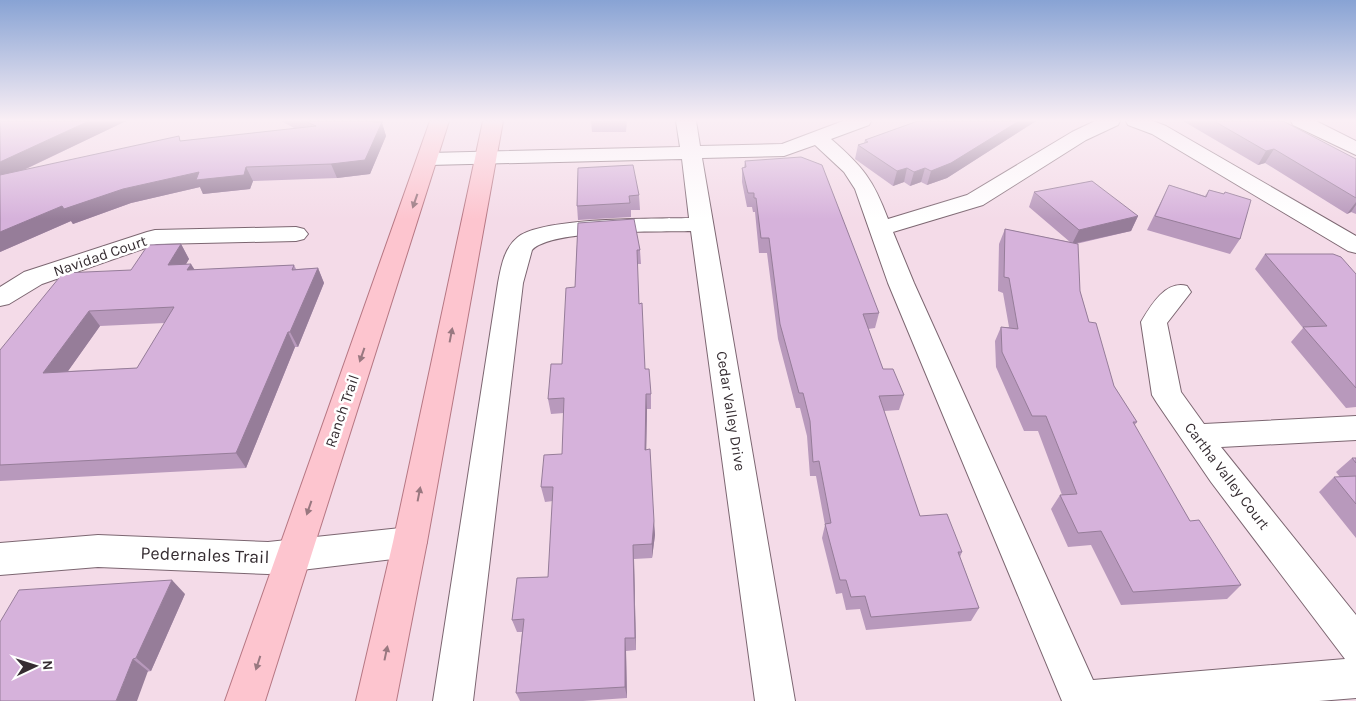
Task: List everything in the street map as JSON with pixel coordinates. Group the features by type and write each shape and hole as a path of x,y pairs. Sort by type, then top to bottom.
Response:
{"main road":[{"name":"Ranch Trail","path":"245,701 292,555 431,154"},
{"path":"376,701 410,542 486,154"}],"street":[{"path":"429,159 662,154"},
{"name":"Cedar Valley Drive","path":"691,154 775,701"},
{"path":"835,154 851,168 866,189 901,283 1082,701"},
{"path":"881,228 975,200 1050,154"},
{"path":"1199,154 1356,246"},
{"path":"453,701 507,309 517,256 527,241 542,234 568,230 702,224"},
{"name":"Navidad Court","path":"0,298 34,278 155,237 296,234"},
{"name":"Cartha Valley Court","path":"1178,292 1154,322 1168,395 1354,672"},
{"path":"1196,436 1356,428"},
{"name":"Pedernales Trail","path":"0,559 98,551 268,558 410,542"},
{"path":"1089,701 1354,672"}],"building":[{"path":"0,154 18,154 0,162"},
{"path":"98,154 368,154 365,160 331,164 246,167 244,175 196,180 199,172 123,189 64,209 62,206 0,232 0,175"},
{"path":"871,154 966,154 951,163 931,171 925,168 914,172 907,168 897,171"},
{"path":"1282,154 1346,154 1356,159 1356,198"},
{"path":"801,157 822,165 879,313 863,314 883,369 893,369 904,395 879,396 920,516 947,514 962,552 958,552 979,608 871,617 865,596 851,597 846,580 840,580 825,524 831,523 819,461 813,462 810,421 803,393 799,393 780,324 769,238 761,238 756,198 754,198 754,193 748,193 742,168 746,167 745,161"},
{"path":"633,165 639,195 629,196 630,203 577,206 578,168"},
{"path":"1092,181 1138,216 1079,230 1034,192"},
{"path":"1169,185 1206,197 1209,190 1224,194 1225,192 1251,200 1240,239 1155,216"},
{"path":"634,219 640,250 637,250 639,304 642,303 645,369 649,369 651,394 646,394 645,450 650,449 654,521 652,544 633,545 635,638 625,638 625,687 516,693 524,619 512,620 517,578 548,577 553,487 541,487 544,455 562,454 564,398 548,399 551,364 562,364 566,288 575,287 578,223"},
{"path":"1005,229 1078,244 1080,291 1089,322 1096,323 1114,386 1137,422 1133,422 1190,521 1199,520 1241,585 1133,592 1101,531 1078,533 1060,495 1077,494 1046,416 1032,416 1002,352 1001,327 1018,329 1009,278 1004,277"},
{"path":"181,244 168,265 191,264 187,270 294,265 292,270 318,268 236,453 0,465 0,350 63,273 131,270 148,245","holes":["174,307 137,368 43,373 89,311"]},
{"path":"1265,254 1333,254 1341,257 1356,274 1356,388 1303,327 1327,326"},
{"path":"1356,476 1356,504 1334,477"},
{"path":"172,580 136,658 133,659 116,701 0,701 0,622 19,590"}]}
